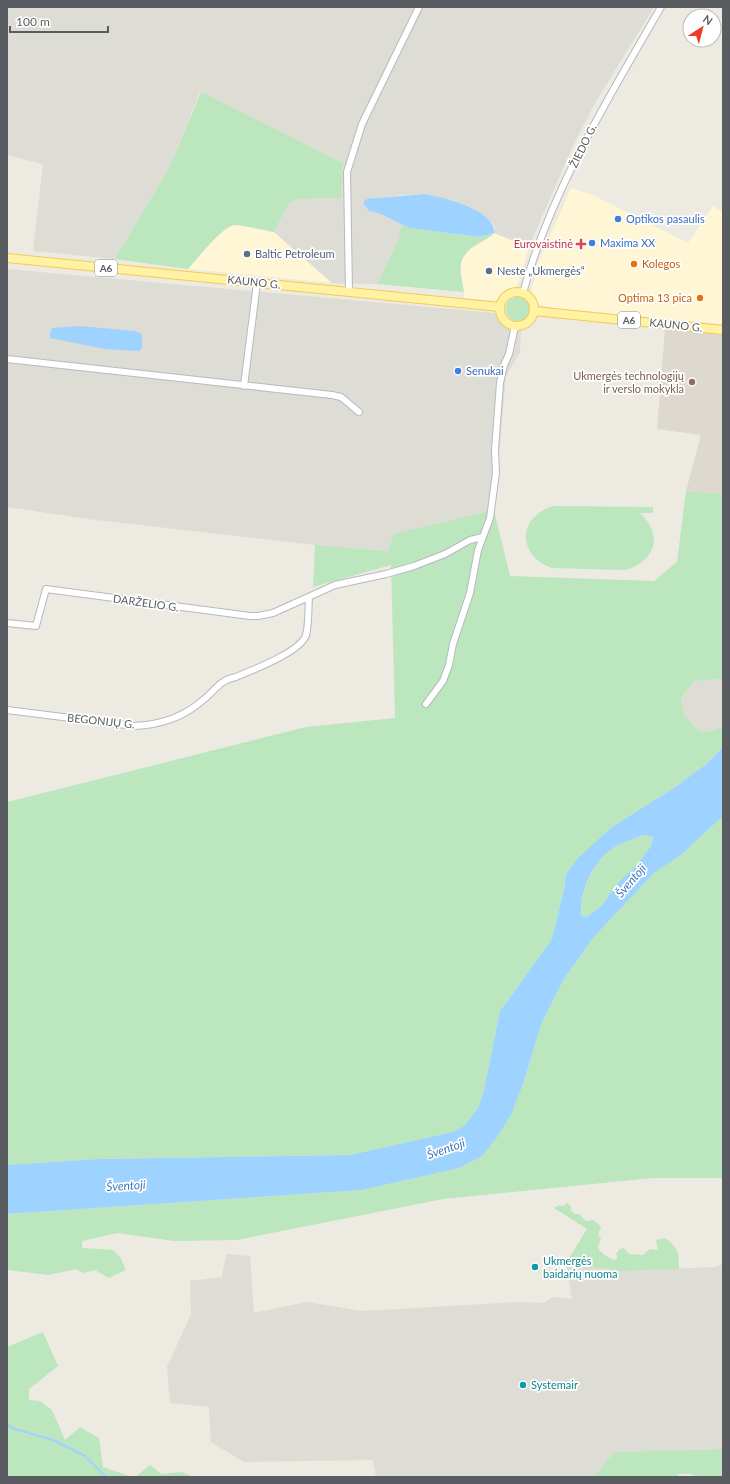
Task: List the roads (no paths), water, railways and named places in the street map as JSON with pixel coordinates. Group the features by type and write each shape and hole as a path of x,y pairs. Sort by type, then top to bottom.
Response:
{"main road":[{"name":"KAUNO G.","path":"7,258 500,308"},
{"path":"516,292 523,293 532,300 534,311 529,321 523,326 508,324 503,318 500,308 503,300 508,295 516,292"},
{"name":"KAUNO G.","path":"534,311 723,330"}],"street":[{"path":"349,292 347,172 362,124 419,7"},
{"name":"ŽIEDO G.","path":"523,293 535,251 582,145 661,7"},
{"path":"244,386 257,283"},
{"path":"426,704 443,681 449,665 453,644 470,593 478,550 490,518 496,473 495,450 500,383 504,366 509,354 515,326"},
{"path":"7,359 341,397 359,412"},
{"path":"309,598 335,585 386,574 414,566 445,554 470,540 483,537"},
{"name":"DARŽELIO G.","path":"7,624 36,626 46,589 250,616 273,614 309,598"},
{"name":"BEGONIJŲ G.","path":"7,710 134,726 145,726 167,721 193,708 229,678 236,677 276,659 300,645 306,634 309,598"}],"water":[{"path":"423,194 454,201 477,211 487,217 493,225 494,233 479,237 409,228 381,214 369,211 363,203 369,199"},
{"path":"79,326 135,331 142,334 142,348 139,351 105,349 50,338 52,328"},
{"name":"Šventoji","path":"723,747 723,816 681,855 654,873 593,938 564,979 542,1022 524,1081 511,1115 495,1140 482,1156 459,1168 362,1190 7,1214 7,1165 97,1159 350,1155 453,1132 464,1126 478,1108 484,1090 500,1011 552,939 564,889 566,874 578,858 612,827 675,787 705,765","holes":["643,835 653,837 651,846 637,865 616,885 603,904 587,917 581,916 581,906 585,887 589,877 600,860 607,853 621,844"]}],"waterway":[{"path":"7,1425 15,1429 53,1440 85,1456 106,1477"}],"place":[{"name":"Optikos pasaulis","path":"618,219"},
{"name":"Maxima XX","path":"592,243"},
{"name":"Eurovaistinė","path":"581,244"},
{"name":"Baltic Petroleum","path":"247,254"},
{"name":"Kolegos","path":"634,264"},
{"name":"Neste „Ukmergės“","path":"489,271"},
{"name":"Optima 13 pica","path":"700,298"},
{"name":"Senukai","path":"458,371"},
{"name":"Ukmergės technologijų ir verslo mokykla","path":"692,382"},
{"name":"Ukmergės baidarių nuoma","path":"535,1267"},
{"name":"Systemair","path":"523,1385"}]}
